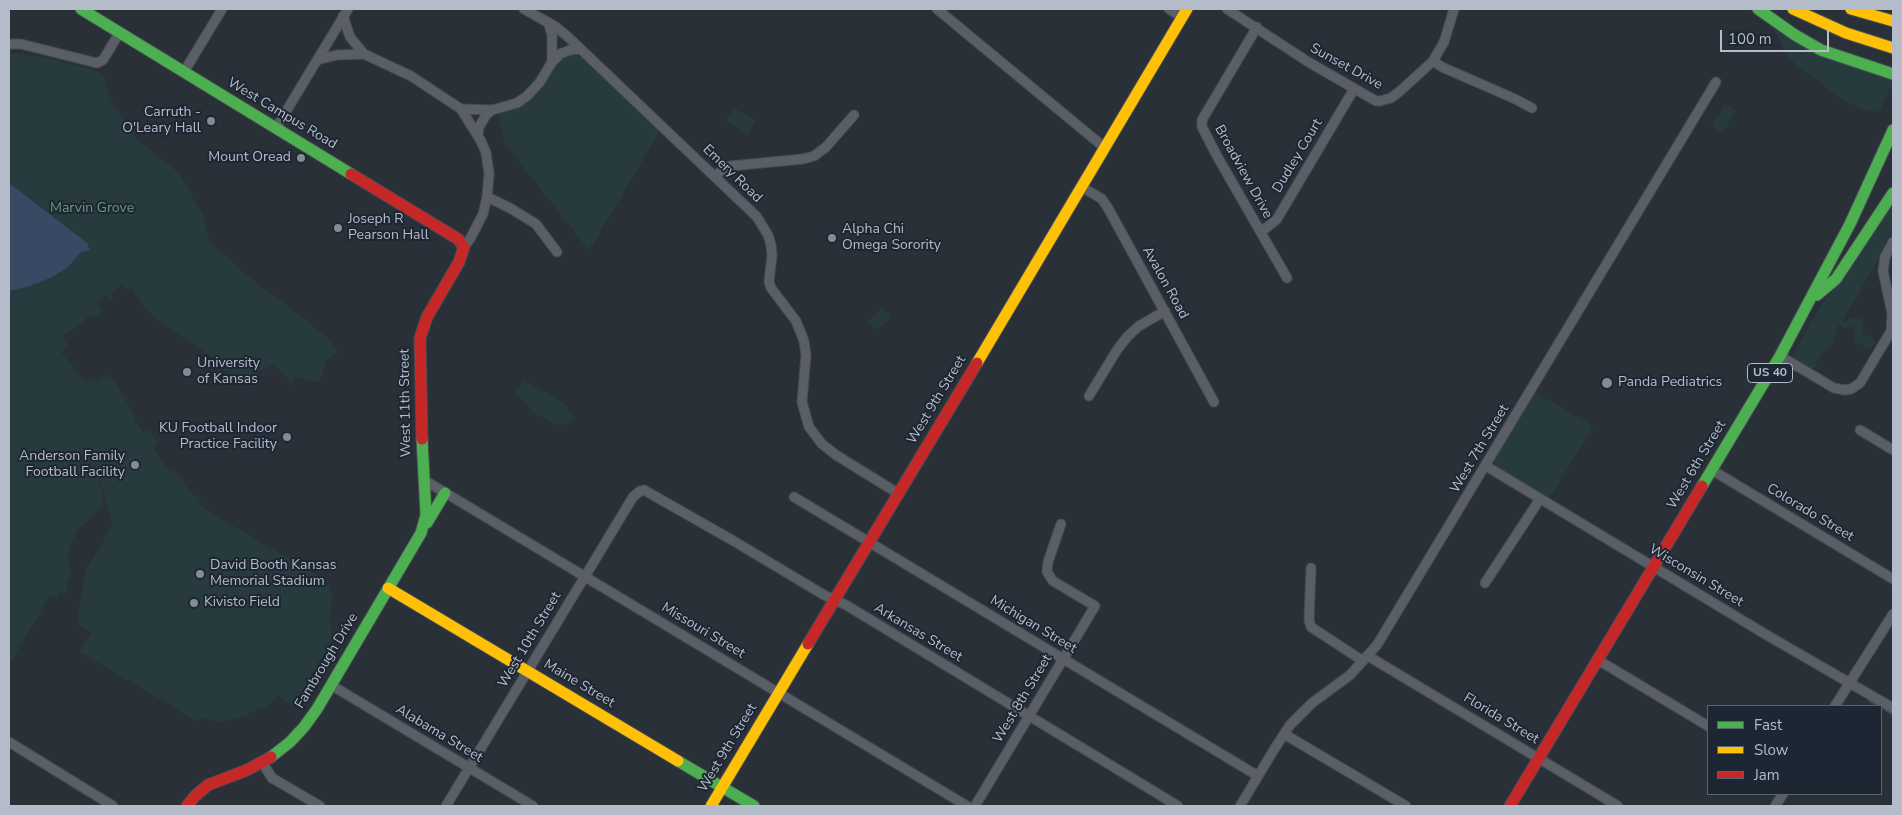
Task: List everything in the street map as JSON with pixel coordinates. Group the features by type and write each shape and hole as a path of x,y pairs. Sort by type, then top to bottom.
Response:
{"main road":[{"name":"West Campus Road","path":"81,9 458,239 464,247"},
{"path":"1758,9 1795,35 1822,50 1835,56 1893,74"},
{"path":"1793,9 1846,32 1893,48"},
{"path":"1851,9 1893,21"},
{"path":"1861,9 1874,15"},
{"name":"West 9th Street","path":"711,806 1185,13"},
{"name":"West 6th Street","path":"1510,806 1780,356 1863,198 1893,130"},
{"path":"1810,301 1836,279 1893,192"},
{"name":"West 11th Street","path":"424,480 420,338 423,324 459,262 464,247"},
{"name":"Fambrough Drive","path":"187,806 208,785 262,762 284,747 310,719 421,533 426,515 424,480"},
{"path":"421,533 445,493"},
{"name":"Maine Street","path":"388,588 754,806"}],"street":[{"path":"184,72 222,9"},
{"name":"Emery Road","path":"524,9 556,27 749,208 768,235 772,255 769,274 771,288 796,321 804,341 806,355 802,402 809,427 822,444 836,455 899,494"},
{"path":"937,9 1105,148"},
{"path":"1169,9 1185,13"},
{"name":"Sunset Drive","path":"1227,9 1257,27 1286,49 1376,101 1384,101 1399,92 1432,61"},
{"path":"1454,9 1449,30 1439,52 1432,61 1515,98 1532,108"},
{"path":"346,13 350,37 364,54 411,76 461,109 478,134 488,163 487,197 478,224 464,247"},
{"path":"276,128 346,13"},
{"path":"548,22 552,35 552,62"},
{"name":"Broadview Drive","path":"1257,27 1202,123 1217,156 1287,278"},
{"path":"9,44 21,44 97,63 103,60 120,32"},
{"path":"461,109 492,110 507,107 527,96 540,82 552,62 566,51 580,49"},
{"path":"317,60 337,55 364,54"},
{"name":"West 7th Street","path":"1240,806 1284,734 1298,716 1312,703 1344,680 1366,659 1389,627 1716,82"},
{"name":"Dudley Court","path":"1261,232 1277,219 1354,89"},
{"path":"478,134 482,120 492,110"},
{"path":"715,177 723,169 730,166 803,159 814,156 826,147 854,115"},
{"name":"Avalon Road","path":"1082,187 1102,199 1108,208 1214,402"},
{"path":"487,197 536,224 557,252"},
{"path":"1780,356 1834,388 1851,389 1860,384 1890,331 1892,314 1883,271 1885,257 1893,242"},
{"path":"1089,396 1127,337 1139,326 1165,312"},
{"path":"1860,430 1893,450"},
{"name":"Wisconsin Street","path":"1486,466 1893,708"},
{"name":"Colorado Street","path":"1712,470 1893,579"},
{"name":"Missouri Street","path":"424,480 967,806"},
{"name":"West 10th Street","path":"446,806 633,497 640,491"},
{"name":"Arkansas Street","path":"640,491 649,492 848,606 1178,806"},
{"name":"Michigan Street","path":"794,497 1258,776"},
{"path":"1485,583 1540,499"},
{"name":"West 8th Street","path":"975,806 1095,606 1053,581 1047,572 1048,562 1061,524"},
{"name":"Florida Street","path":"1311,568 1309,620 1311,628 1423,690 1618,806"},
{"path":"1836,705 1893,614"},
{"path":"1598,660 1707,725"},
{"name":"Alabama Street","path":"331,685 533,806"},
{"path":"1284,734 1406,806"},
{"path":"9,742 113,806"},
{"path":"262,762 272,778 320,806"},
{"path":"1775,806 1782,795"}],"green space":[{"path":"1772,25 1893,79 1880,110 1868,111 1845,101 1797,66 1786,54"},
{"name":"Marvin Grove","path":"9,53 45,57 103,75 114,107 139,141 180,174 203,213 206,230 212,244 263,289 327,337 338,353 326,361 320,382 295,377 293,386 275,364 250,375 244,383 214,364 216,360 158,321 142,305 132,288 126,290 123,285 111,292 113,298 109,299 106,295 97,301 103,311 95,316 86,317 86,321 62,336 69,347 61,352 87,384 93,379 98,383 109,374 135,415 133,419 143,432 148,429 158,443 153,447 171,473 175,470 190,492 201,499 198,505 323,579 329,588 332,597 330,619 332,641 293,706 278,696 266,707 230,720 218,722 202,717 199,722 80,652 92,632 77,624 86,569 113,525 98,473 104,505 79,529 70,545 68,558 71,575 67,583 67,593 59,592 56,598 50,596 9,665"},
{"path":"574,55 583,58 660,131 589,251 504,142 498,113 514,108 529,100 544,83 557,63 564,57"},
{"path":"1725,104 1736,111 1723,133 1711,126"},
{"path":"734,108 756,121 748,134 726,120"},
{"path":"1893,199 1893,235 1842,320 1845,322 1850,318 1858,318 1862,320 1863,333 1866,336 1869,335 1876,343 1868,349 1855,341 1854,326 1844,328 1840,324 1835,332 1834,341 1823,352 1813,370 1795,359 1794,353 1817,312 1887,205"},
{"path":"882,308 891,318 876,330 868,321"},
{"path":"524,380 564,403 575,418 559,426 534,413 514,392"},
{"path":"1535,392 1593,426 1549,499 1498,468 1494,462"}],"water":[{"path":"9,183 87,243 90,250 81,252 67,268 50,278 30,286 9,291"}],"waterway":[{"path":"1869,701 1877,705"},
{"path":"1882,708 1893,715"}],"traffic: fast":[{"path":"81,9 351,174"},
{"path":"1758,9 1795,35 1821,50 1893,74"},
{"path":"1702,486 1780,356 1850,224 1893,130"},
{"path":"1817,295 1836,279 1893,193"},
{"path":"271,757 290,742 317,709 421,533 426,515 422,439"},
{"path":"427,523 445,493"},
{"path":"678,761 754,806"}],"traffic: slow":[{"path":"977,363 1187,9"},
{"path":"1793,9 1846,33 1893,48"},
{"path":"1851,9 1893,21"},
{"path":"388,588 678,761"},
{"path":"711,806 808,644"}],"traffic: jam":[{"path":"351,174 458,239 464,247 459,262 427,317 420,338 422,439"},
{"path":"808,644 977,363"},
{"path":"1510,806 1702,486"},
{"path":"187,806 208,785 247,770 271,757"}],"place":[{"name":"Carruth - O'Leary Hall","path":"211,121"},
{"name":"Mount Oread","path":"301,158"},
{"name":"Joseph R Pearson Hall","path":"338,228"},
{"name":"Alpha Chi Omega Sorority","path":"832,238"},
{"name":"University of Kansas","path":"187,372"},
{"name":"Panda Pediatrics","path":"1607,383"},
{"name":"KU Football Indoor Practice Facility","path":"287,437"},
{"name":"Anderson Family Football Facility","path":"135,465"},
{"name":"David Booth Kansas Memorial Stadium","path":"200,574"},
{"name":"Kivisto Field","path":"194,603"}]}
